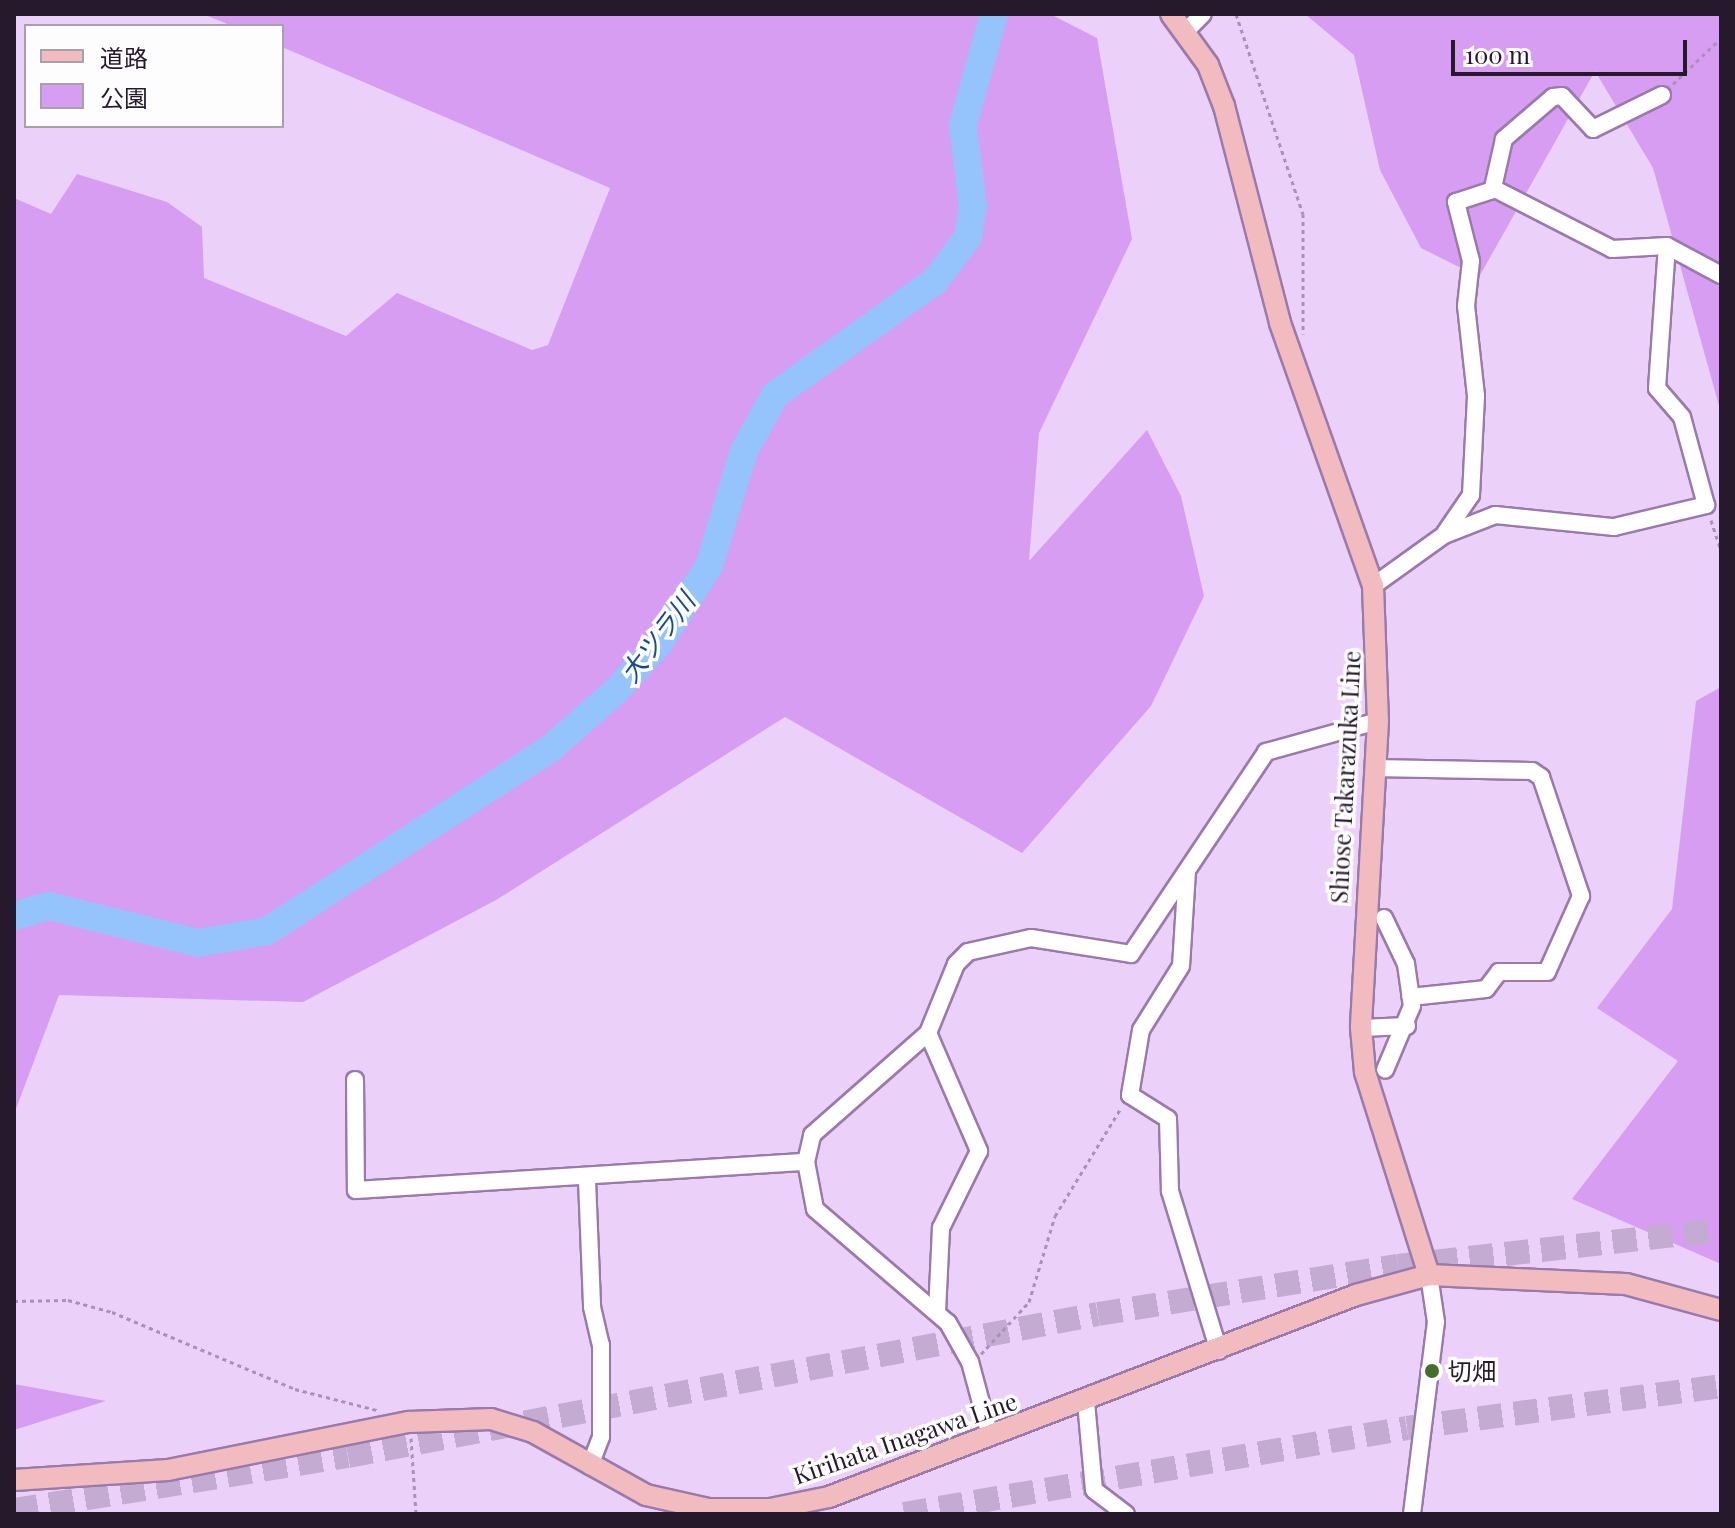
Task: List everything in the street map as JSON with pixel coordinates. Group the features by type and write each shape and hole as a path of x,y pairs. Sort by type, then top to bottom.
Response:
{"main road":[{"name":"Shiose Takarazuka Line","path":"1171,14 1185,32 1224,106 1290,353 1373,586 1378,721 1361,1028 1368,1084 1429,1275"},
{"path":"1429,1275 1626,1284 1721,1310"},
{"name":"Kirihata Inagawa Line","path":"14,1480 168,1470 402,1424 491,1419 533,1432 646,1495 708,1509 770,1512 829,1497 1086,1402 1356,1295 1429,1275"}],"street":[{"path":"1185,32 1203,14"},
{"path":"1494,190 1504,139 1553,97 1562,96 1593,129 1662,95"},
{"path":"1444,535 1471,495 1476,396 1466,306 1471,261 1456,202 1494,190 1612,249 1667,246 1721,275"},
{"path":"1373,586 1444,535 1495,515 1614,527 1706,505 1682,417 1657,388 1667,246"},
{"path":"990,1436 970,1362 937,1313 829,1226 815,1209 806,1162 822,1121 928,1033 956,964 968,952 1031,938 1131,954 1266,752 1378,721"},
{"path":"1374,768 1532,771 1541,777 1581,896 1547,972 1499,972 1486,989 1410,997"},
{"path":"1187,871 1181,966 1141,1030 1130,1095 1168,1119 1166,1175 1219,1351"},
{"path":"1384,918 1406,964 1410,997 1407,1026 1385,1070"},
{"path":"1361,1028 1407,1026"},
{"path":"928,1033 979,1151 941,1228 937,1313"},
{"path":"355,1080 356,1190 587,1180 806,1162"},
{"path":"587,1180 601,1361 601,1437 590,1466"},
{"path":"1412,1514 1436,1322 1429,1275"},
{"path":"1086,1402 1094,1490 1126,1514"}],"path":[{"path":"1236,14 1303,214 1305,330 1290,353"},
{"path":"1662,95 1721,38"},
{"path":"1706,505 1721,551"},
{"path":"970,1362 1029,1302 1055,1216 1130,1095"},
{"path":"14,1301 68,1300 112,1312 295,1389 371,1405 402,1424 416,1514"}],"green space":[{"path":"203,14 1050,14 1097,38 1132,239 1039,433 1029,561 1147,430 1181,496 1204,596 1151,706 1022,853 785,717 496,900 303,1002 59,995 14,1114 14,198 51,214 77,174 167,202 202,227 204,278 346,336 397,293 532,350 548,345 610,188 284,48 284,24 227,24"},
{"path":"1305,14 1721,14 1721,413 1653,168 1595,71 1479,277 1421,248 1380,170 1354,55"},
{"path":"1721,687 1721,1264 1572,1199 1678,1061 1597,1008 1672,909 1696,701"},
{"path":"14,1384 106,1401 14,1430"}],"waterway":[{"name":"大ツラ川","path":"14,916 49,906 198,943 267,931 552,747 618,689 659,643 709,566 744,451 775,395 935,281 968,237 973,207 963,125 994,14"}],"tunnel":[{"path":"14,1510 348,1456 1098,1314 1398,1266 1721,1230"},
{"path":"904,1514 1407,1428 1721,1386"}],"place":[{"name":"切畑","path":"1432,1371"}]}
